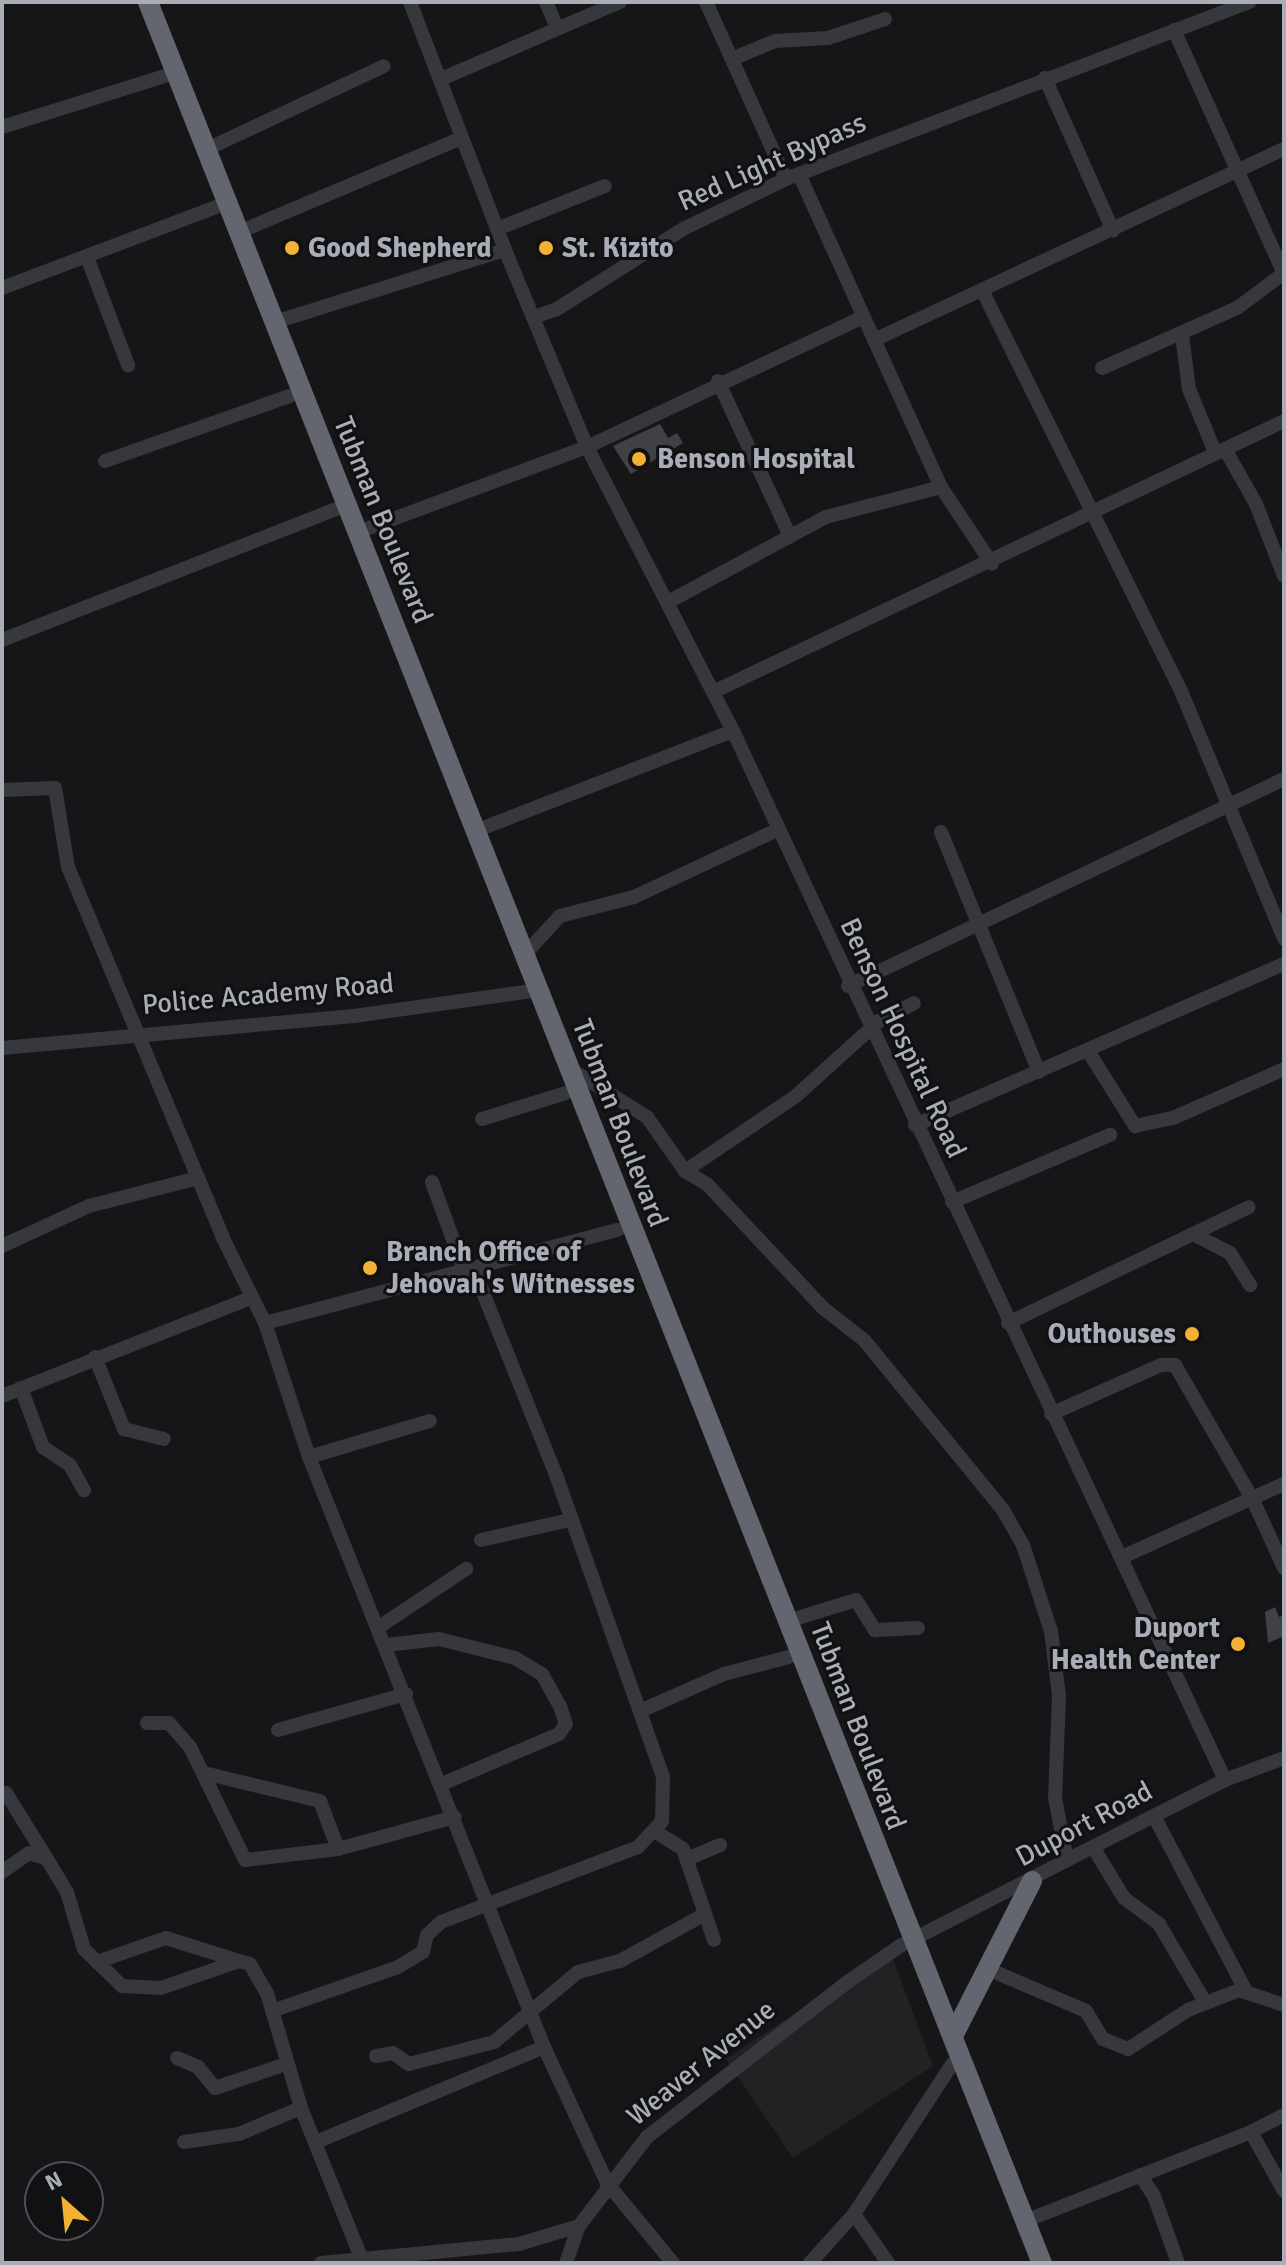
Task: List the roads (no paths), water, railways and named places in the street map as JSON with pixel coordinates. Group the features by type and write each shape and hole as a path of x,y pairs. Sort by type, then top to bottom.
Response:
{"highway":[{"name":"Tubman Boulevard","path":"149,3 165,76 290,396 532,991 566,1093 618,1230 906,1943 953,2036 1042,2263"},
{"name":"Tubman Boulevard","path":"149,3 524,955 532,991 570,1069 788,1621 906,1943 1029,2263"},
{"path":"953,2036 990,1970 1032,1881"}],"street":[{"path":"410,2 505,250 534,317"},
{"path":"546,2 557,28"},
{"path":"441,79 620,2"},
{"path":"706,2 863,317 941,487 992,564"},
{"name":"Red Light Bypass","path":"534,317 557,309 683,229 792,176 1174,30 1214,8 1249,2"},
{"path":"734,58 775,41 828,38 885,19"},
{"path":"1102,368 1237,308 1284,274 1235,172 1174,30"},
{"path":"207,149 384,66"},
{"path":"2,127 165,76"},
{"path":"1045,78 1113,231"},
{"path":"239,232 462,138"},
{"path":"874,340 983,292 1284,149"},
{"path":"497,229 605,186"},
{"path":"2,288 216,207"},
{"path":"275,322 505,250"},
{"path":"87,257 128,365"},
{"path":"983,292 1095,508 1233,805 1284,939"},
{"name":"Benson Hospital Road","path":"534,317 587,447 733,731 868,1031 1122,1557 1225,1780"},
{"path":"358,532 587,447 718,381 863,317"},
{"path":"1182,335 1189,389 1284,576"},
{"path":"718,381 789,534"},
{"path":"105,461 290,396"},
{"path":"713,692 992,564 1095,508 1284,421"},
{"path":"668,602 789,534 856,507 941,487"},
{"path":"2,640 336,509"},
{"path":"475,831 733,731"},
{"path":"848,986 1284,779"},
{"path":"2,790 49,783 55,788 68,867 142,1031 198,1178 265,1323 309,1457 532,2009 544,2047 607,2183 673,2263"},
{"path":"524,955 560,916 634,897 777,830"},
{"path":"941,832 982,924 1039,1072"},
{"path":"915,1125 1284,964"},
{"name":"Police Academy Road","path":"2,1048 142,1031 354,1016 532,991"},
{"path":"685,1171 746,1134 868,1031 914,1003"},
{"path":"1088,1051 1135,1126 1173,1118 1284,1069"},
{"path":"570,1069 631,1102 685,1171 707,1184 823,1308 864,1340 963,1457 1023,1545 1051,1631 1059,1696 1055,1798 1067,1860"},
{"path":"482,1119 566,1093"},
{"path":"952,1202 1110,1135"},
{"path":"2,1246 102,1202 198,1178"},
{"path":"272,2011 398,1967 419,1956 441,1922 638,1847 656,1832 666,1795 640,1711 570,1520 432,1182"},
{"path":"1008,1323 1249,1207"},
{"path":"265,1323 618,1230"},
{"path":"1193,1234 1230,1253 1250,1285"},
{"path":"2,1396 251,1298"},
{"path":"95,1357 124,1429 164,1439"},
{"path":"1051,1414 1161,1365 1175,1365 1253,1500 1284,1568"},
{"path":"21,1388 43,1447 70,1465 84,1490"},
{"path":"309,1457 430,1421"},
{"path":"1122,1557 1284,1484"},
{"path":"481,1540 570,1520"},
{"path":"379,1627 466,1569"},
{"path":"788,1621 860,1601 875,1630 918,1628"},
{"path":"386,1645 439,1639 515,1658 542,1674 560,1706 566,1724 559,1734 442,1784"},
{"path":"640,1711 724,1674 789,1657"},
{"path":"278,1730 406,1694"},
{"path":"147,1723 169,1723 180,1732 204,1773 243,1859 338,1849 455,1817"},
{"name":"Duport Road","path":"906,1943 1225,1780 1284,1758"},
{"path":"204,1773 320,1801 338,1849"},
{"path":"6,1793 75,1912 84,1949 122,1986 140,1990 239,1961"},
{"path":"1154,1816 1245,1989 1284,2005"},
{"path":"656,1832 680,1846 687,1859 714,1940"},
{"path":"687,1859 720,1845"},
{"path":"1093,1847 1124,1898 1159,1924 1205,2002"},
{"path":"2,1872 29,1853 47,1859"},
{"path":"376,2056 393,2053 409,2064 494,2042 588,1967 620,1961 705,1914"},
{"path":"97,1962 166,1938 239,1961 259,1975 301,2108 360,2255"},
{"name":"Weaver Avenue","path":"566,2263 579,2226 607,2183 686,2102 906,1943"},
{"path":"990,1970 1086,2011 1113,2047 1136,2047 1205,2002 1245,1989"},
{"path":"316,2142 544,2047"},
{"path":"177,2058 198,2067 215,2088 286,2064"},
{"path":"810,2263 854,2214 952,2064"},
{"path":"184,2142 239,2134 301,2108"},
{"path":"1025,2221 1251,2132 1284,2115"},
{"path":"1251,2132 1284,2191"},
{"path":"1140,2175 1154,2196 1178,2263"},
{"path":"854,2214 888,2263"},
{"path":"321,2263 360,2255 519,2244 579,2226"}],"place":[{"name":"Good Shepherd","path":"292,248"},
{"name":"St. Kizito","path":"546,248"},
{"name":"Benson Hospital","path":"639,459"},
{"name":"Branch Office of Jehovah's Witnesses","path":"370,1268"},
{"name":"Outhouses","path":"1192,1334"},
{"name":"Duport Health Center","path":"1238,1644"}]}
